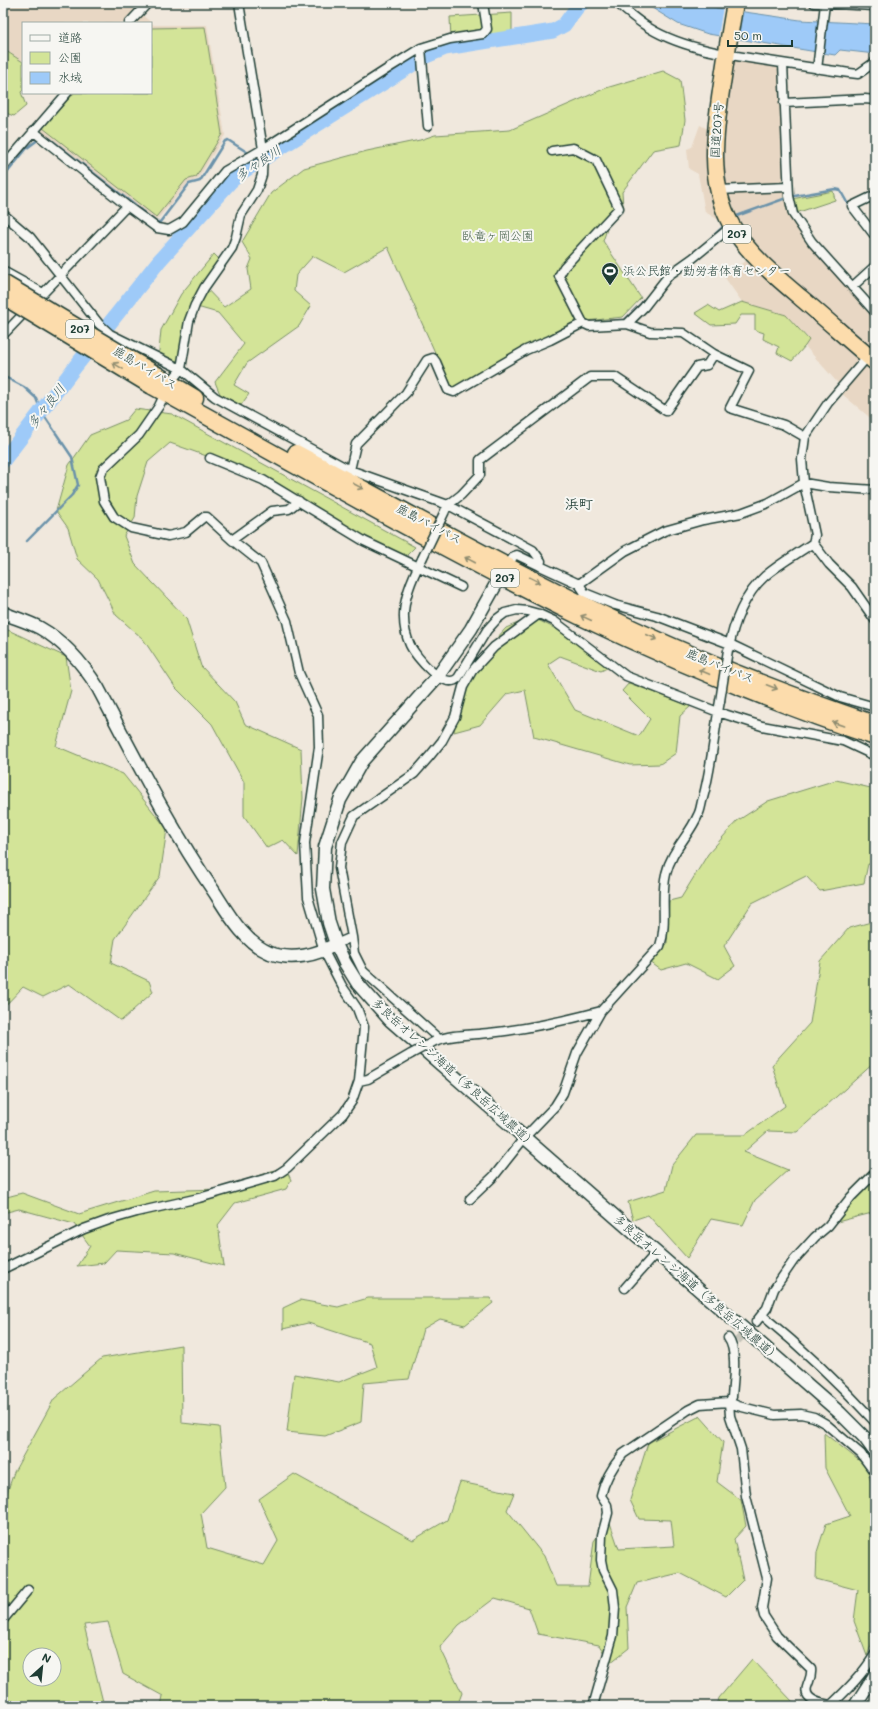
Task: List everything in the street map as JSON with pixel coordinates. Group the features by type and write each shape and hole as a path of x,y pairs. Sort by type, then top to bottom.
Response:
{"highway":[{"name":"国道207号","path":"735,3 716,121 714,150 719,190 732,226 747,248 769,271 873,355"},
{"name":"鹿島バイパス","path":"3,283 161,384"},
{"name":"鹿島バイパス","path":"3,296 161,384 408,527 504,571 582,604 674,647 819,705 875,724"},
{"name":"鹿島バイパス","path":"504,571 580,616 666,656 817,717 875,737"}],"street":[{"path":"130,22 148,3"},
{"path":"3,1269 84,1229 108,1220 199,1198 275,1176 287,1168 344,1114 352,1101 359,1081 364,1027 357,1008 342,986 324,951 308,897 305,843 319,747 318,715 299,673 287,621 261,563 232,540 207,517 204,517 186,532 168,536 131,528 114,517 104,501 100,477 103,469 139,435 159,406 161,384 181,369 189,321 195,305 204,288 232,248 241,215 257,190 262,175 257,153 239,3"},
{"path":"38,136 127,206 158,228 169,230 183,222 225,171 257,153 421,48 450,38 483,34 487,29 483,3"},
{"path":"617,3 644,25 667,36 699,48 783,64 858,74 875,62"},
{"path":"814,3 875,6"},
{"path":"817,69 825,4"},
{"path":"421,48 428,126"},
{"path":"783,64 788,186 793,214 812,242 875,312"},
{"path":"3,168 38,136 66,94"},
{"path":"784,103 865,98 875,100"},
{"path":"552,151 573,148 596,160 619,208 564,267 559,276 583,323 589,326 628,324 650,332 683,333 714,354 749,371 730,408 784,424 805,437"},
{"path":"719,190 788,186"},
{"path":"875,195 852,206 875,236"},
{"path":"3,335 127,206"},
{"path":"3,214 30,237 100,324 110,334 181,369 215,397 350,470 447,508 533,550 541,560 540,566"},
{"path":"628,324 644,307 668,275 693,258 732,226"},
{"path":"852,287 875,266"},
{"path":"3,270 43,293"},
{"path":"350,470 356,444 406,392 427,360 433,358 448,390 454,392 526,350 550,340 583,323"},
{"path":"714,354 707,365 697,367 666,411 615,377 590,377 480,460 480,475 447,508 420,562 404,605 405,632 416,656 438,676 449,682 458,678 487,630 497,619 505,613 517,610 539,614 554,621 626,676 718,712 762,726 843,741 875,756"},
{"path":"873,355 828,403 805,437 802,459 804,483 815,535 814,544 829,564 852,587 875,620"},
{"path":"210,458 263,480 364,541 420,562 461,587"},
{"path":"579,584 625,551 664,531 703,520 741,513 768,503 804,483 828,487 875,490"},
{"path":"232,540 272,511 289,509 299,501"},
{"path":"470,1199 494,1176 525,1137 555,1106 563,1093 577,1053 602,1010 660,946 665,923 663,887 666,872 674,852 698,815 706,785 729,647 735,624 747,599 764,578 776,567 814,544"},
{"path":"504,571 514,556 517,555 579,584 585,593 615,605 657,616 840,697 875,707"},
{"name":"多良岳オレンジ海道（多良岳広域農道）","path":"504,571 471,629 438,676 362,761 340,800 325,847 323,889 329,923 344,963 358,984 386,1015 840,1413 865,1438 875,1452"},
{"path":"3,613 40,628 58,640 73,653 86,669 98,688 190,858 245,935 263,949 284,957 310,955 324,951 352,937"},
{"path":"437,1040 363,970 354,953 339,868 342,842 354,816 414,774 430,757 442,741 455,717 463,687 472,671 494,647 539,614"},
{"path":"359,1081 368,1079 437,1040 552,1024 602,1010"},
{"path":"875,1173 851,1197 828,1226 815,1237 794,1260 774,1289 767,1308 759,1318 782,1332 847,1392 875,1422"},
{"path":"625,1288 657,1252"},
{"path":"732,1341 734,1356 732,1397 729,1402 730,1416 741,1449 746,1496 767,1578 762,1608 764,1616 777,1636 811,1669 812,1677 806,1688 806,1693 810,1699 821,1704 831,1705 854,1684 867,1668 875,1654"},
{"path":"594,1705 613,1636 615,1608 613,1590 603,1570 601,1560 602,1535 608,1513 607,1505 600,1496 602,1488 617,1461 623,1454 688,1410 700,1404 729,1402 738,1406 775,1415 801,1414 814,1417 826,1424 861,1454 875,1473"},
{"path":"3,1620 28,1590"},
{"path":"855,1706 875,1675"}],"shaded area":[{"path":"3,3 141,3 135,9 150,22 22,22 22,61 3,49"},
{"path":"152,23 154,25 207,25 225,135 198,179 188,183 156,221 39,129 67,94 152,94"},
{"path":"734,52 780,62 787,199 811,244 875,316 875,355 774,269 737,223 724,187 722,119"},
{"path":"700,125 708,129 707,147 724,223 705,212 698,174 689,169 687,149 692,147"},
{"path":"749,259 765,276 875,371 875,422 841,393 843,389 805,346 809,339 786,315 742,302 723,275"}],"green space":[{"path":"512,13 512,32 451,40 450,17"},
{"path":"205,27 222,134 196,177 186,180 156,217 43,128 73,94 152,94 152,28"},
{"path":"3,49 22,61 21,92 26,106 14,116 3,112"},
{"name":"臥竜ヶ岡公園","path":"663,71 680,80 685,120 681,145 653,150 622,192 623,206 608,226 603,241 641,298 623,317 577,322 524,348 456,388 450,386 388,247 344,272 313,256 296,275 294,291 311,306 299,326 247,363 234,385 249,394 241,405 220,394 215,382 244,344 218,313 197,307 185,355 172,370 158,361 161,330 181,294 214,254 220,260 203,285 224,307 251,289 248,269 252,259 242,242 271,193 304,168 435,135 510,130 606,88"},
{"path":"833,191 835,200 796,213 792,199"},
{"path":"742,302 786,315 809,340 792,361 777,353 779,347 763,339 764,333 755,330 755,315 741,315 735,324 711,325 695,313 708,305 719,312"},
{"path":"135,409 172,414 415,547 406,556 361,544 243,469 170,443 148,462 137,496 135,518 124,536 135,564 186,618 201,666 235,702 245,724 301,749 303,798 298,856 283,840 267,848 244,816 244,782 212,724 175,687 143,639 116,615 98,579 77,559 68,528 56,511 69,465 90,435 126,420"},
{"path":"532,617 558,630 609,667 601,671 560,656 548,664 575,710 639,736 650,719 622,691 629,683 691,706 680,716 676,753 660,764 630,765 534,737 525,690 507,694 480,725 454,732 458,695 473,664 506,628"},
{"path":"3,629 66,657 71,691 56,746 123,774 167,829 160,876 115,939 111,963 149,981 153,992 121,1021 69,984 43,997 23,987 3,1008"},
{"path":"836,780 875,789 875,865 868,864 864,883 820,891 806,876 752,903 724,946 735,966 718,979 686,963 661,970 650,962 667,944 669,901 681,898 708,854 737,821 768,801"},
{"path":"875,921 875,1062 797,1132 768,1131 744,1152 788,1170 755,1200 743,1225 711,1219 687,1258 648,1215 633,1220 628,1202 666,1190 672,1165 696,1135 745,1135 785,1106 772,1065 810,1023 820,961 849,928"},
{"path":"277,1169 287,1171 291,1180 286,1189 235,1203 218,1225 224,1266 174,1253 116,1250 104,1263 77,1266 90,1246 74,1224 19,1209 3,1213 3,1198 22,1193 79,1214 154,1191 220,1189"},
{"path":"875,1174 875,1209 872,1213 833,1223"},
{"path":"368,1298 490,1298 493,1303 465,1325 440,1319 423,1329 409,1379 364,1383 361,1422 325,1436 287,1432 294,1374 339,1382 377,1367 370,1343 308,1323 283,1329 283,1308 300,1300 338,1307"},
{"path":"181,1345 182,1423 219,1427 225,1487 201,1513 207,1548 264,1565 278,1541 259,1499 294,1474 413,1540 447,1520 460,1482 514,1493 507,1510 544,1556 556,1586 588,1586 594,1541 609,1520 619,1549 674,1546 671,1520 639,1519 630,1500 648,1443 700,1416 723,1442 717,1482 741,1500 746,1526 734,1539 743,1580 726,1597 680,1573 637,1583 627,1607 629,1648 610,1663 599,1645 538,1634 529,1608 495,1598 459,1625 440,1647 462,1693 457,1706 161,1706 163,1696 123,1674 108,1622 84,1625 104,1706 3,1706 3,1505 14,1472 54,1399 102,1358"},
{"path":"824,1433 866,1466 875,1494 875,1635 867,1656 854,1621 858,1590 816,1579 817,1552 826,1524 850,1516 825,1468"},
{"path":"752,1659 793,1702 809,1706 717,1706 719,1698"}],"water":[{"path":"644,3 700,3 717,8 800,20 875,24 875,54 840,50 835,55 708,34 678,24"}],"pier":[{"path":"723,7 740,9 735,41 718,38"}],"waterway":[{"name":"多々良川","path":"3,461 159,261 239,174 426,56 445,48 553,31 564,25 582,3"},
{"path":"46,138 49,138 156,222 160,222 189,184 200,181 225,141 228,140 250,154"},
{"path":"3,178 27,148 39,139"},
{"path":"734,217 789,197 835,189 840,190 849,206"},
{"path":"710,239 724,226"},
{"path":"625,320 644,301"},
{"path":"3,376 24,387 36,398 41,411 72,457 78,485 72,495 27,541"}],"tunnel":[{"path":"737,1341 756,1322"}],"place":[{"name":"浜公民館・勤労者体育センター","path":"610,286"}],"district":[{"name":"浜町","path":"579,504"}]}
